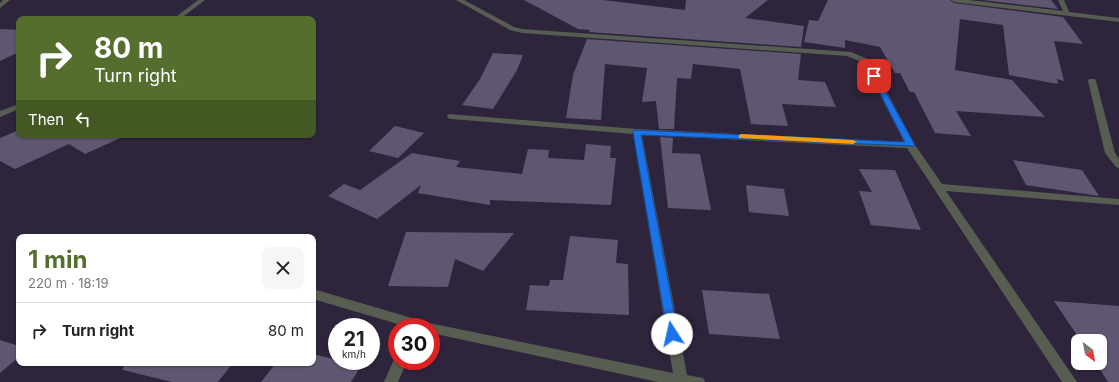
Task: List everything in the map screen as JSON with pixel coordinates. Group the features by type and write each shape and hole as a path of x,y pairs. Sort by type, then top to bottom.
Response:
{"street":[{"path":"0,6 7,0"},
{"path":"180,16 202,0"},
{"path":"459,0 512,29 522,31 848,54 867,62 910,145 1070,382"},
{"path":"954,0 1119,20"},
{"path":"1061,0 1067,14"},
{"path":"1092,81 1110,153 1119,165"},
{"path":"0,114 16,107"},
{"path":"451,116 637,132 910,145"},
{"path":"637,132 681,381"},
{"path":"938,187 1119,202"},
{"path":"316,295 392,318"},
{"path":"440,330 681,381 698,382"},
{"path":"391,382 396,370"}],"building":[{"path":"524,0 603,0 685,10 686,0 768,0 745,18 804,26 801,47 589,32 590,30 578,29"},
{"path":"828,0 950,0 954,3 1063,17 1083,44 1054,41 1064,81 1057,79 1058,84 1009,75 1003,25 960,19 955,70 1012,80 1045,117 956,111 971,136 935,133 914,92 910,92 900,73 895,73 880,47 845,40 845,48 804,42 809,20 818,21"},
{"path":"982,0 1051,0 1058,9"},
{"path":"0,29 16,30 16,53 0,61"},
{"path":"587,39 801,54 798,80 825,82 836,107 782,104 788,126 751,124 740,69 693,64 691,79 677,78 674,129 659,129 656,101 642,102 647,68 605,64 601,120 566,118 573,75"},
{"path":"493,53 523,55 517,70 493,109 462,105 480,79"},
{"path":"395,126 424,133 398,158 369,151"},
{"path":"16,131 16,138 120,138 85,154 69,144 15,169 0,161 0,138"},
{"path":"660,137 673,138 672,153 700,154 711,210 668,208"},
{"path":"586,144 611,146 610,158 616,158 611,205 490,200 490,205 418,193 421,185 377,219 328,196 344,184 360,190 412,153 460,161 456,167 522,174 528,149 549,150 548,158 584,160"},
{"path":"1013,160 1082,170 1099,196 1026,185"},
{"path":"859,169 895,170 921,230 871,225 859,191 872,192"},
{"path":"746,185 784,189 789,216 749,212"},
{"path":"406,232 514,233 483,271 455,259 448,287 388,286"},
{"path":"570,236 618,240 616,263 628,264 629,315 526,310 530,285 549,286 550,280 563,280"},
{"path":"702,290 769,294 780,339 709,334"},
{"path":"1054,301 1119,306 1119,382 1108,382 1100,370 1107,370 1107,334 1076,334"},
{"path":"0,340 16,345 16,360 0,373"},
{"path":"316,355 328,358 328,370 358,370 351,382 261,382 274,366 316,366"},
{"path":"124,366 231,366 218,382 172,382 123,370"}],"slow traffic":[{"path":"742,137 853,142"}],"route":[{"path":"672,334 637,132 910,145 874,76"}]}
